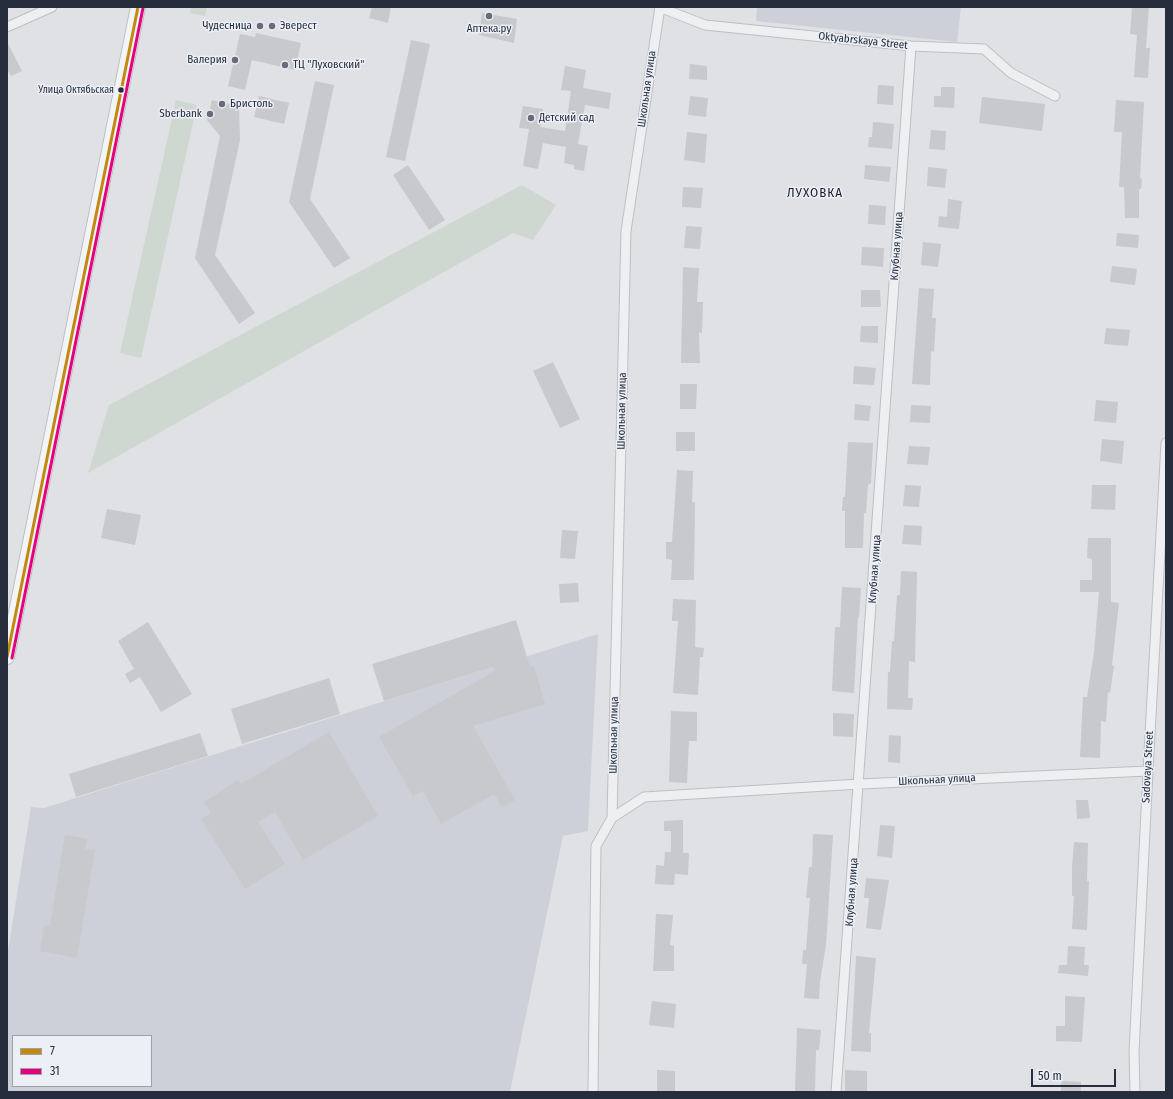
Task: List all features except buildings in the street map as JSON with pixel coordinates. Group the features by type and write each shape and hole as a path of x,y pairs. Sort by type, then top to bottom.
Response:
{"main road":[{"path":"7,657 138,7"}],"street":[{"path":"7,27 52,7"},
{"name":"Oktyabrskaya Street","path":"659,7 705,25 911,46 984,49 1011,72 1055,96"},
{"name":"Школьная улица","path":"612,818 626,231 659,7"},
{"name":"Клубная улица","path":"836,1092 860,784 911,46"},
{"name":"Sadovaya Street","path":"1135,1092 1135,1044 1148,771 1166,443"},
{"name":"Школьная улица","path":"593,1092 596,846 612,818 644,797 860,784 1148,771"}],"shaded area":[{"path":"192,7 207,7 205,16 190,13"},
{"path":"757,7 961,7 957,42 756,21"},
{"path":"176,100 197,105 141,358 120,353"},
{"path":"522,185 556,205 533,240 513,233 88,473 109,405"},
{"path":"598,634 588,831 563,836 510,1092 7,1092 7,957 31,807 44,808"}],"transit line":[{"name":"7","path":"7,657 138,7"},
{"name":"31","path":"12,658 143,8"}],"place":[{"name":"Аптека.ру","path":"489,16"},
{"name":"Чудесница","path":"260,26"},
{"name":"Эверест","path":"272,26"},
{"name":"Валерия","path":"235,60"},
{"name":"ТЦ \"Луховский\"","path":"285,65"},
{"name":"Улица Октябьская","path":"121,90"},
{"name":"Бристоль","path":"222,104"},
{"name":"Sberbank","path":"210,114"},
{"name":"Детский сад","path":"531,118"}],"district":[{"name":"ЛУХОВКА","path":"815,193"}]}
